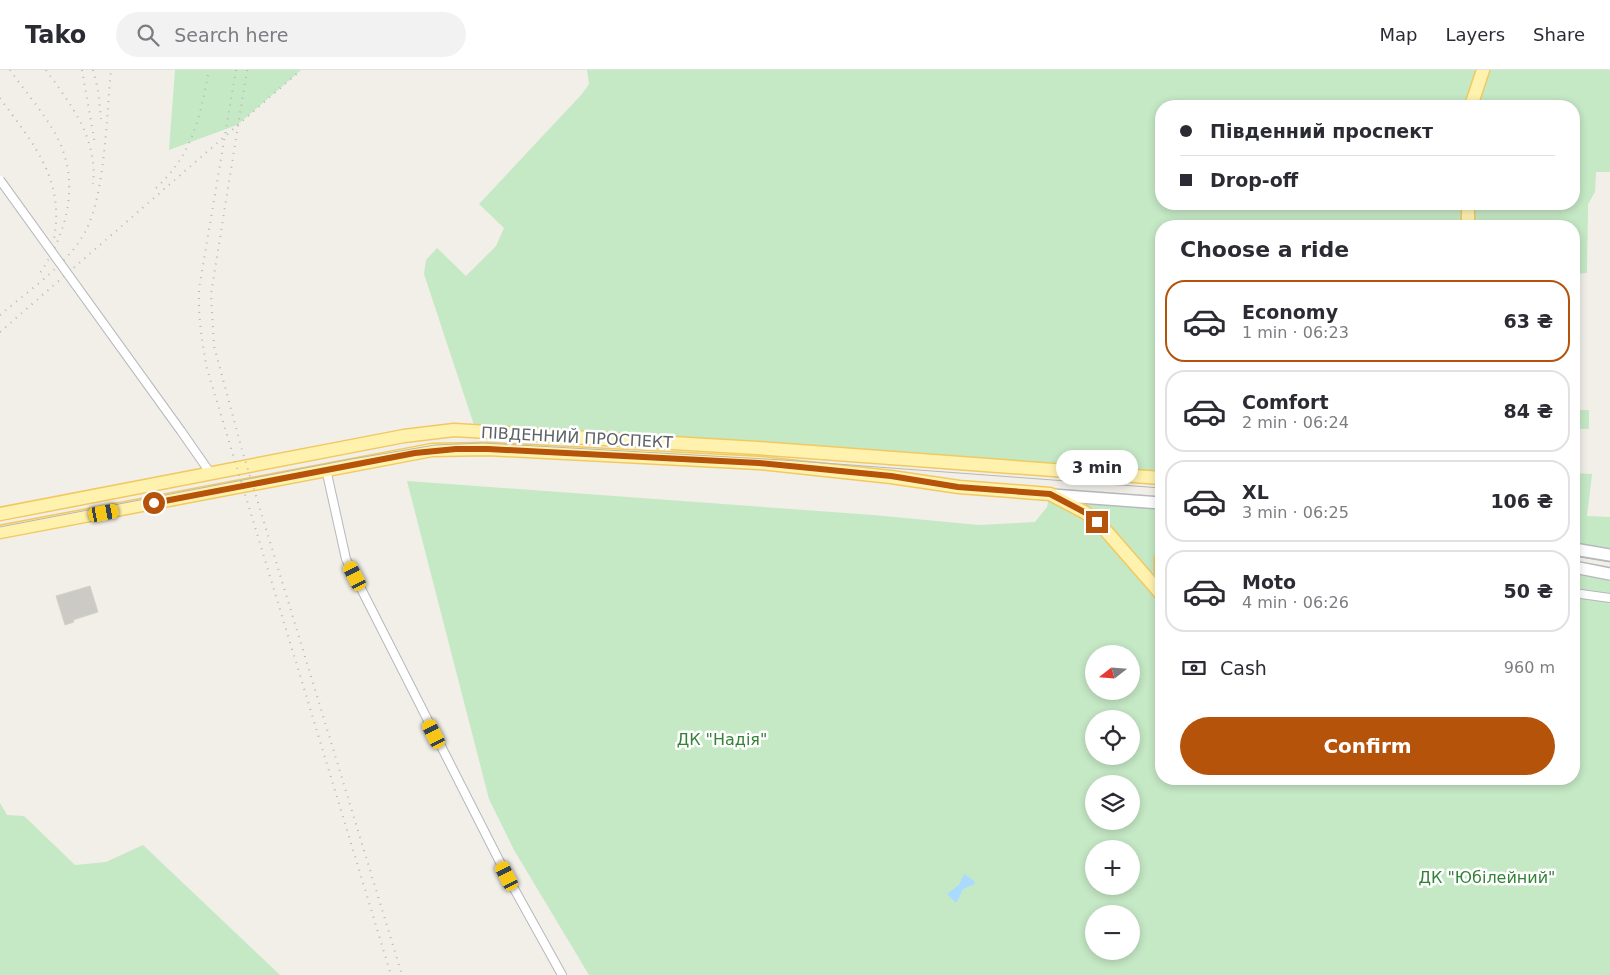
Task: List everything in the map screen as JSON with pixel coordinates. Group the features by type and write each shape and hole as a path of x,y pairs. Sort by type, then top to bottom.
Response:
{"main road":[{"path":"1473,100 1482,70"},
{"name":"ПІВДЕННИЙ ПРОСПЕКТ","path":"0,514 404,436 454,430 757,448 1155,478"},
{"name":"ПІВДЕННИЙ ПРОСПЕКТ","path":"0,532 432,450 488,449 759,463 891,476 958,487 1155,503"},
{"path":"1050,494 1086,513 1107,532 1155,587"},
{"path":"1580,549 1610,555"},
{"path":"1580,568 1610,574"}],"street":[{"path":"0,180 211,474"},
{"path":"326,470 346,559 502,867 562,975"},
{"path":"1580,594 1610,598"}],"green space":[{"path":"175,70 301,70 237,125 169,150"},
{"path":"587,70 1610,70 1610,172 1596,172 1595,192 1588,204 1587,273 1580,274 1580,220 1155,220 1155,478 476,431 424,274 426,260 437,248 466,276 496,246 504,228 479,204 582,94 589,84"},
{"path":"1580,410 1589,410 1589,429 1580,429"},
{"path":"1580,473 1592,474 1587,516 1610,517 1610,555 1580,550"},
{"name":"ДК \"Надія\"","path":"407,481 873,515 979,525 1035,522 1047,507 1050,494 1086,513 1087,497 1155,503 1155,785 1580,785 1580,568 1610,574 1610,975 589,975 514,850 489,799"},
{"path":"0,803 7,815 24,816 75,865 106,862 143,845 280,975 0,975"}],"water":[{"path":"964,874 974,881 975,884 963,889 957,902 955,902 947,894 959,885"}],"building":[{"path":"90,586 98,612 73,620 74,622 65,625 56,596"}],"tram line":[{"path":"0,527 352,459 435,445 483,443 783,460 1155,488"},
{"path":"1580,557 1610,562"}],"railway":[{"path":"10,70 55,133 66,160 69,178 69,195 62,230 47,262 37,277"},
{"path":"46,70 73,109 87,137 93,167 93,184"},
{"path":"82,70 95,144"},
{"path":"93,70 98,90 101,119"},
{"path":"0,315 64,260 81,239 89,223 96,203 100,181 111,70"},
{"path":"156,188 169,175 187,148 198,119 209,70"},
{"path":"236,70 199,289 200,319 205,359 391,975"},
{"path":"247,70 211,294 214,346 242,450 402,975"},
{"path":"0,332 301,70"},
{"path":"0,98 44,163 55,198 54,239"}],"route":[{"path":"154,503 432,450 488,449 759,463 891,476 958,487 1030,494 1050,494 1073,505 1097,522"}],"park label":[{"name":"ДК \"Юбілейний\"","path":"1487,877"}]}
